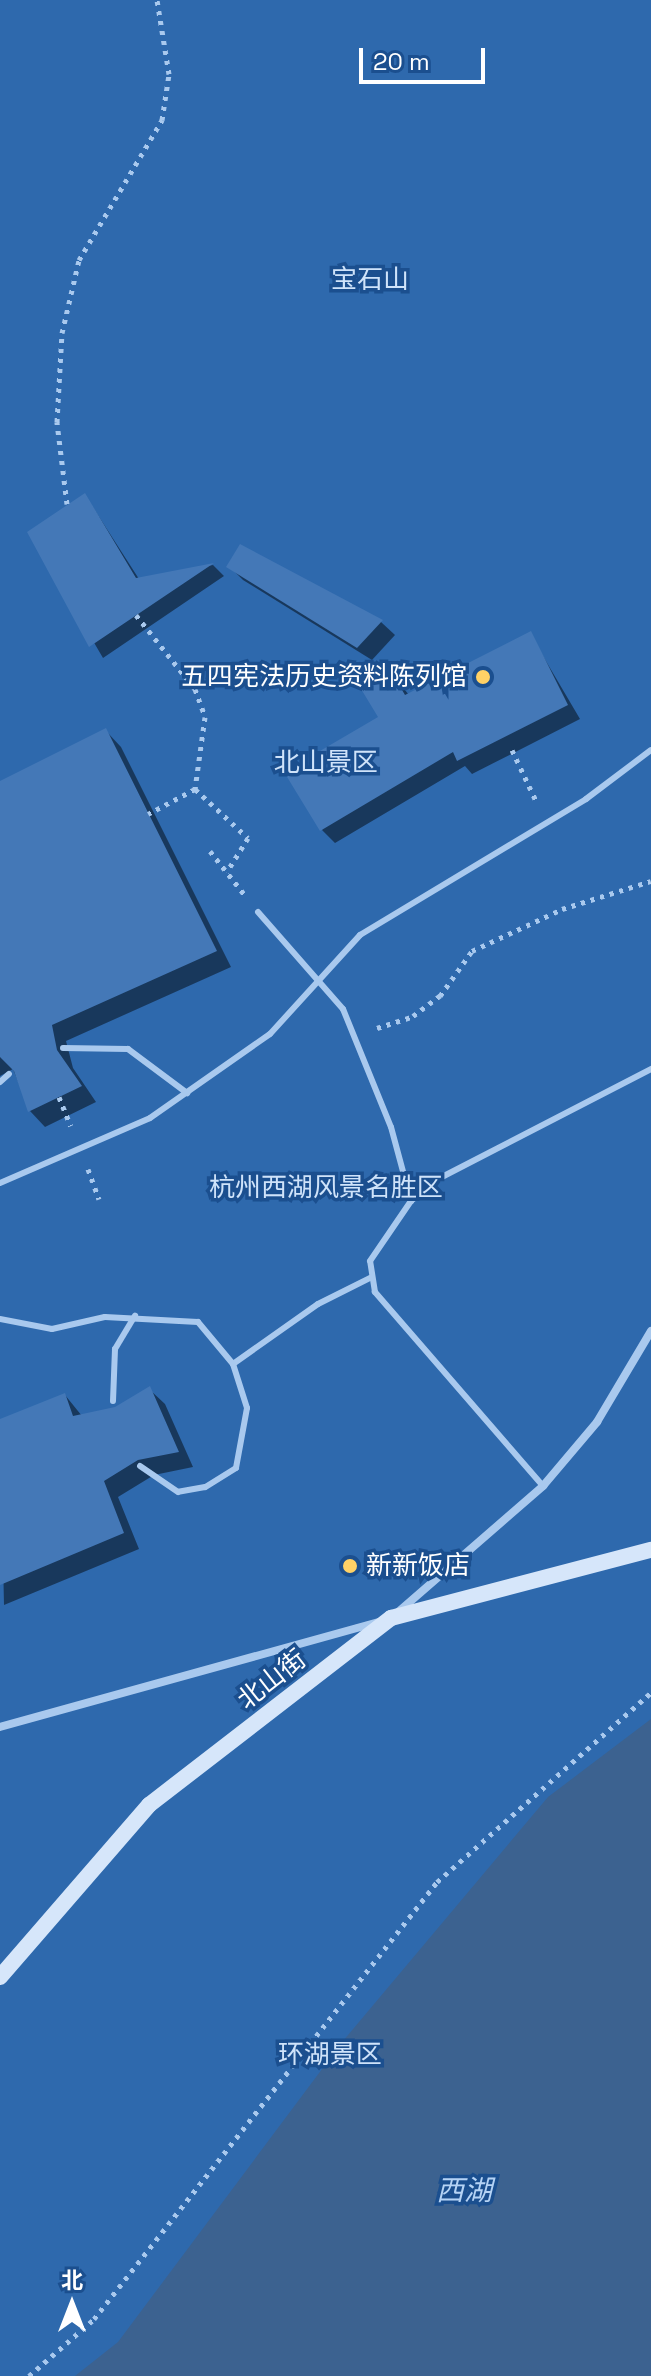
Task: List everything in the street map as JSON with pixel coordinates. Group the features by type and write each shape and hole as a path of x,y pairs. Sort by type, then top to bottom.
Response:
{"main road":[{"name":"北山街","path":"0,1977 149,1805 391,1618 651,1550"}],"street":[{"path":"0,1727 391,1618 543,1486 597,1422 651,1331"}],"lane":[{"path":"0,1183 150,1118 270,1034 360,935 546,823 651,750"},
{"path":"258,912 320,979 354,1036 411,1201"},
{"path":"63,1048 128,1049 187,1093"},
{"path":"543,1486 375,1292 370,1261 411,1201 438,1179 651,1069"},
{"path":"0,1082 9,1074"},
{"path":"233,1364 318,1304 372,1277"},
{"path":"113,1401 115,1349 135,1316"},
{"path":"0,1319 52,1329 135,1316 198,1322 233,1364 247,1408 236,1468 205,1487 178,1492 140,1466"}],"path":[{"path":"67,504 57,422 62,333 79,260 162,120 169,74 157,0"},
{"path":"136,615 195,689 205,717 195,789"},
{"path":"512,750 546,823"},
{"path":"148,814 195,789"},
{"path":"195,789 248,838 227,872"},
{"path":"210,851 258,912"},
{"path":"354,1036 413,1016 440,996 472,951 562,909 651,881"},
{"path":"29,2376 94,2319 437,1882 651,1693"}],"green space":[{"name":"北山景区","path":"0,0 651,0 651,2376 0,2376"}],"water":[{"name":"西湖","path":"651,1719 651,2376 75,2376 118,2342 343,2041 548,1797"}],"building":[{"path":"85,493 136,578 214,563 89,647 27,532"},
{"path":"240,544 383,620 357,648 226,567"},
{"path":"531,631 568,705 457,761 453,752 320,831 284,772 378,717 358,684 388,666 405,695"},
{"path":"106,728 217,951 52,1025 57,1050 82,1086 28,1112 14,1071 0,1057 0,781"},
{"path":"150,1386 179,1452 138,1460 104,1481 124,1533 0,1585 0,1419 65,1393 73,1416 115,1407"}],"place":[{"name":"五四宪法历史资料陈列馆","path":"483,677"},
{"name":"新新饭店","path":"350,1566"}],"park label":[{"name":"宝石山","path":"370,280"},
{"name":"杭州西湖风景名胜区","path":"326,1188"},
{"name":"环湖景区","path":"330,2055"}]}
